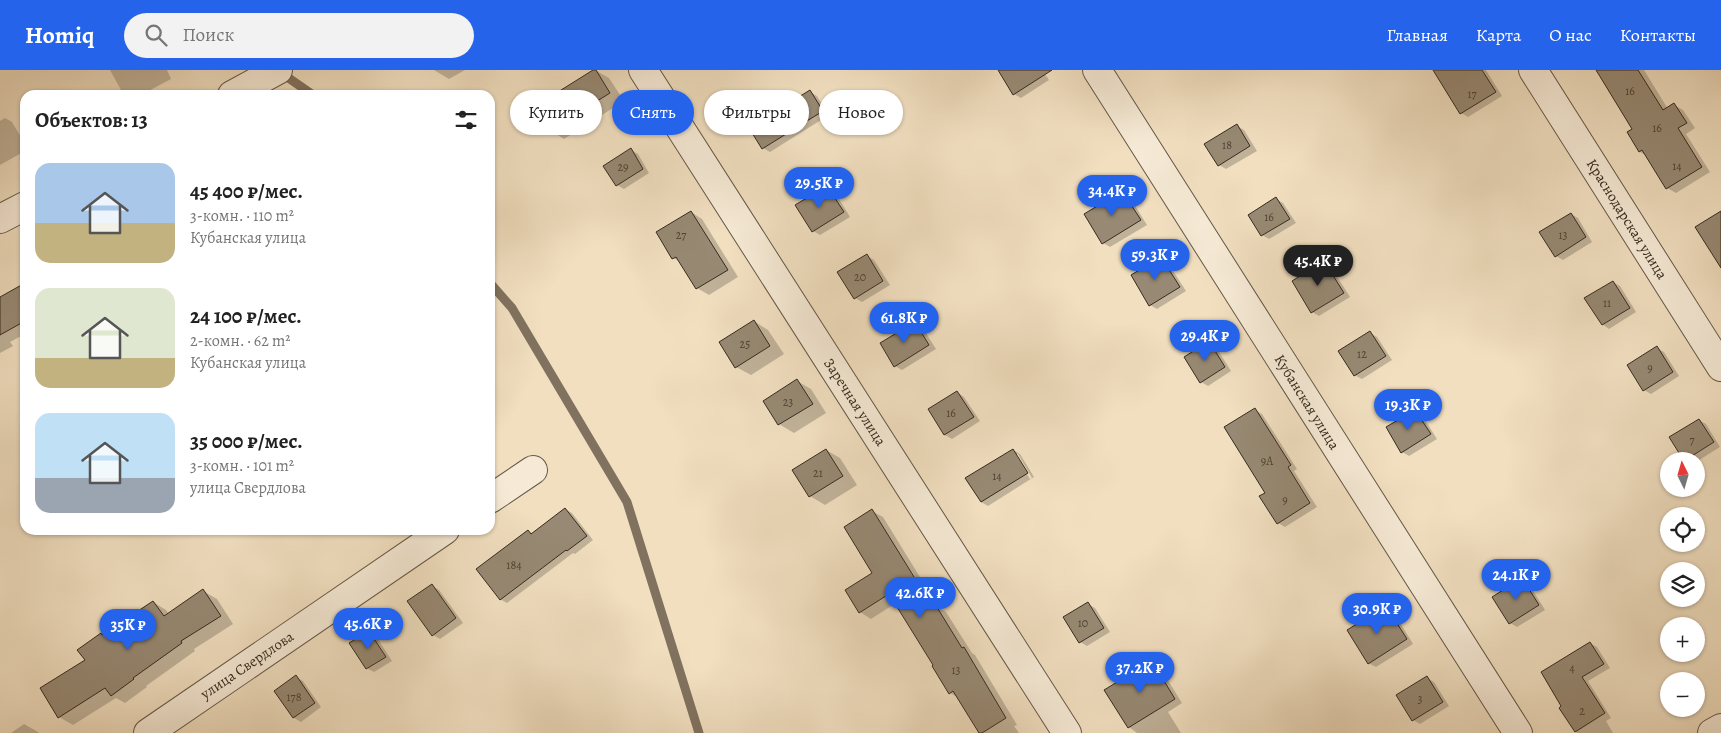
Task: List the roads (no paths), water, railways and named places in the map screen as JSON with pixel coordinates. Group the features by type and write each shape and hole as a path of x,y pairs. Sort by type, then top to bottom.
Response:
{"street":[{"path":"243,90 278,70"},
{"name":"Заречная улица","path":"643,70 1067,733"},
{"name":"Кубанская улица","path":"1097,70 1518,733"},
{"name":"Краснодарская улица","path":"1533,70 1721,368"},
{"path":"0,219 20,209"},
{"path":"495,496 533,470"},
{"name":"улица Свердлова","path":"148,733 438,535"},
{"path":"1712,733 1721,728"}],"waterway":[{"path":"280,72 306,90"},
{"path":"495,289 512,308 627,502 699,733"}]}
